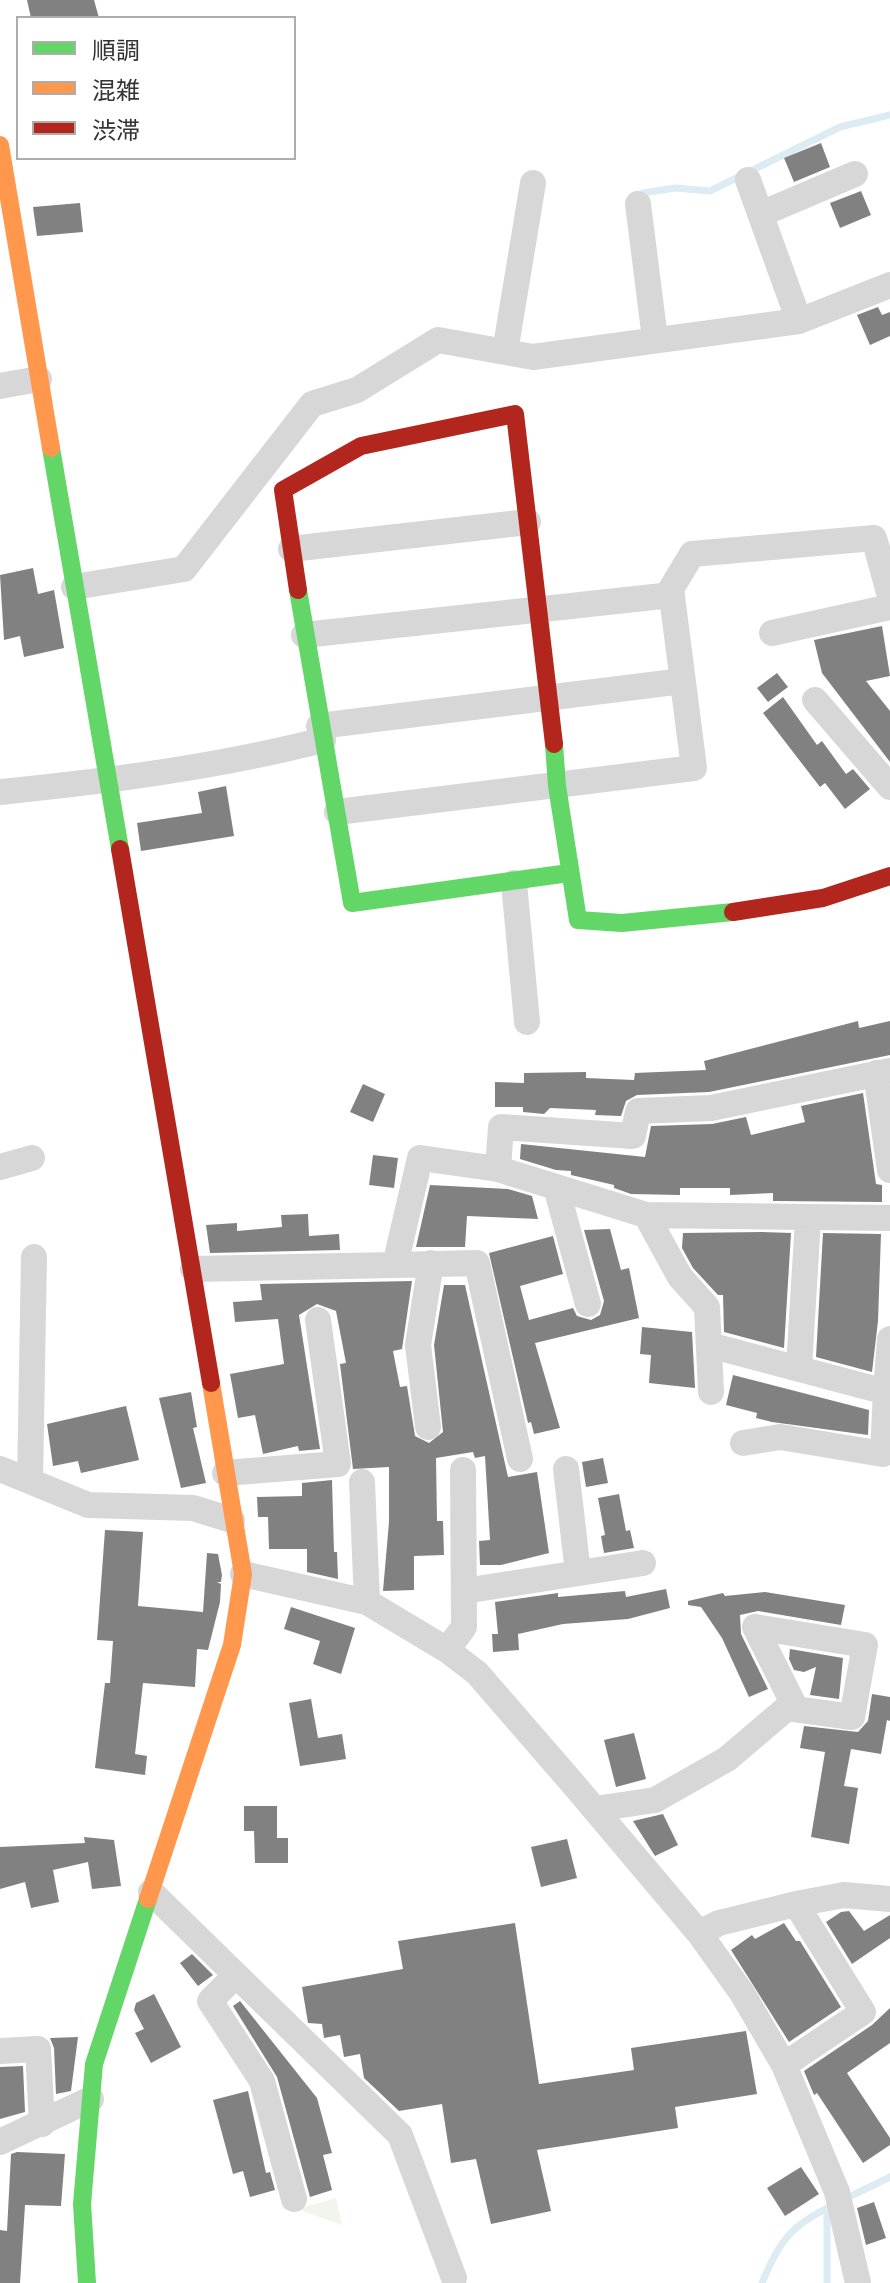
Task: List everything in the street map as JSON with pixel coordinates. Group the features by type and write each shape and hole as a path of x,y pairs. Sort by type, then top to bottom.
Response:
{"street":[{"path":"0,145 243,1574 241,1605 232,1645 94,2064 82,2204 87,2283"},
{"path":"761,214 855,174"},
{"path":"748,180 799,321"},
{"path":"505,352 533,183"},
{"path":"638,204 655,339"},
{"path":"74,587 184,569 312,404 357,390 438,340 533,357 799,321 890,285"},
{"path":"0,386 39,379"},
{"path":"569,873 352,903 304,635 283,490 361,446 515,414 551,698 557,786 578,920 589,924 648,921 814,900 890,876"},
{"path":"291,549 528,522"},
{"path":"337,812 694,768 671,589 692,554 874,538 890,596"},
{"path":"304,635 672,595"},
{"path":"772,633 890,607"},
{"path":"0,792 108,781 250,759 321,733 683,681"},
{"path":"815,700 890,787"},
{"path":"514,883 527,1022"},
{"path":"498,1169 501,1127 633,1136 638,1111 711,1108 883,1072 890,1170"},
{"path":"0,1167 32,1158"},
{"path":"395,1265 420,1158 498,1169 646,1215 890,1218"},
{"path":"556,1187 588,1304"},
{"path":"646,1215 680,1277 707,1307 711,1392"},
{"path":"799,1368 808,1219"},
{"path":"30,1481 34,1257"},
{"path":"428,1427 418,1345 431,1263"},
{"path":"193,1269 477,1263 520,1459"},
{"path":"225,1473 338,1464 318,1320"},
{"path":"743,1443 780,1437 883,1454 890,1339"},
{"path":"709,1345 886,1392"},
{"path":"0,1469 88,1505 193,1508 232,1520"},
{"path":"566,1469 578,1573"},
{"path":"447,1650 464,1627 463,1470"},
{"path":"362,1482 367,1602"},
{"path":"464,1591 643,1563"},
{"path":"243,1574 367,1602 447,1650 477,1673 595,1809 699,1933 742,1993 784,2065 840,2202 858,2283"},
{"path":"595,1809 655,1800 727,1759 787,1708 852,1717 865,1645 755,1627 796,1709"},
{"path":"151,1892 400,2135 454,2278"},
{"path":"699,1933 719,1923 844,1895 890,1899"},
{"path":"784,2065 863,2012 796,1904"},
{"path":"236,1975 210,2001 262,2081 294,2199"},
{"path":"0,2051 38,2049 42,2124"},
{"path":"0,2142 91,2099"}],"shaded area":[{"path":"336,2198 342,2225 297,2209"}],"building":[{"path":"27,0 94,0 98,16 31,16"},
{"path":"821,143 830,167 794,182 784,158"},
{"path":"861,191 871,215 840,228 830,203"},
{"path":"80,203 83,232 37,236 33,207"},
{"path":"878,307 882,315 890,312 890,336 870,345 857,315"},
{"path":"33,568 38,594 54,590 64,648 24,657 20,636 4,640 0,575"},
{"path":"882,626 890,676 866,681 890,711 890,762 822,673 814,640"},
{"path":"777,673 788,687 768,702 757,688"},
{"path":"783,697 817,745 822,741 846,774 853,769 870,789 845,809 825,783 820,787 763,713"},
{"path":"226,786 234,836 141,851 137,823 202,813 198,792"},
{"path":"858,1021 859,1028 890,1021 890,1055 709,1092 637,1095 626,1101 621,1116 595,1115 596,1110 550,1108 544,1114 523,1112 523,1107 495,1107 495,1082 524,1083 524,1073 586,1072 586,1078 634,1080 635,1073 706,1070 704,1061"},
{"path":"363,1084 385,1094 373,1122 350,1112"},
{"path":"863,1093 876,1184 882,1185 882,1202 773,1201 773,1193 730,1195 730,1188 680,1188 680,1195 631,1194 614,1188 614,1185 571,1175 571,1171 556,1170 520,1159 521,1144 645,1157 651,1126 712,1124 746,1117 751,1135 805,1122 801,1106"},
{"path":"373,1155 398,1158 394,1188 369,1185"},
{"path":"430,1185 508,1189 532,1196 538,1219 467,1216 465,1247 416,1247"},
{"path":"308,1214 309,1236 339,1234 340,1250 210,1253 206,1225 237,1223 237,1231 282,1227 281,1215"},
{"path":"610,1229 621,1270 629,1268 639,1318 535,1343 560,1428 534,1434 531,1422 528,1423 489,1253 553,1236 563,1274 520,1286 529,1320 573,1308 577,1316 591,1320 600,1315 604,1301 584,1230"},
{"path":"683,1233 791,1233 784,1348 724,1332 723,1295 718,1295 693,1268 682,1248"},
{"path":"823,1233 881,1234 878,1321 872,1372 816,1357"},
{"path":"412,1281 402,1349 393,1351 400,1387 407,1386 415,1436 429,1443 443,1432 434,1345 444,1285 465,1285 508,1477 537,1472 549,1553 501,1565 480,1565 479,1541 490,1540 485,1456 475,1458 473,1452 436,1458 437,1521 443,1521 444,1555 414,1556 414,1590 383,1591 389,1522 389,1467 353,1469 340,1364 346,1363 336,1311 317,1304 299,1315 320,1449 299,1451 298,1446 263,1454 255,1415 238,1418 230,1374 284,1364 278,1319 235,1322 233,1302 262,1300 260,1284"},
{"path":"642,1327 692,1332 695,1388 649,1383 651,1355 640,1354"},
{"path":"733,1375 869,1410 868,1435 772,1422 756,1418 757,1413 726,1405"},
{"path":"191,1392 197,1427 193,1428 206,1483 181,1488 159,1398"},
{"path":"126,1406 139,1460 81,1473 78,1461 53,1466 47,1424"},
{"path":"603,1458 608,1483 586,1487 582,1462"},
{"path":"332,1480 338,1579 307,1572 307,1549 269,1549 268,1517 258,1517 257,1497 302,1496 302,1483"},
{"path":"619,1494 626,1531 630,1530 634,1548 604,1553 601,1536 605,1535 598,1498"},
{"path":"105,1530 143,1532 138,1606 203,1612 207,1553 218,1554 222,1575 221,1582 217,1582 221,1584 220,1602 208,1650 197,1649 195,1687 143,1683 135,1754 147,1756 145,1775 95,1768 105,1683 110,1683 113,1641 97,1640"},
{"path":"666,1589 670,1608 628,1619 563,1624 518,1634 519,1650 493,1652 492,1634 498,1634 495,1602 558,1593 558,1597 625,1591 626,1597"},
{"path":"765,1592 845,1605 841,1625 758,1611 740,1615 741,1634 768,1689 749,1697 722,1638 701,1607 688,1605 688,1601 723,1593 725,1596"},
{"path":"291,1607 355,1628 341,1674 313,1664 320,1641 284,1629"},
{"path":"790,1649 843,1658 839,1699 810,1695 816,1667 804,1672 794,1670 789,1659"},
{"path":"872,1694 890,1697 890,1721 887,1720 881,1754 851,1749 844,1786 858,1788 849,1844 811,1837 825,1752 800,1748 804,1726 858,1732 868,1721"},
{"path":"311,1699 318,1738 342,1734 346,1759 300,1766 289,1703"},
{"path":"634,1733 646,1779 616,1787 604,1740"},
{"path":"244,1806 277,1806 277,1838 288,1838 288,1863 255,1863 254,1831 244,1831"},
{"path":"663,1814 678,1845 655,1856 633,1821"},
{"path":"84,1837 114,1840 121,1886 92,1889 88,1862 53,1870 59,1902 31,1908 25,1882 0,1889 0,1847 85,1843"},
{"path":"567,1839 577,1878 541,1887 531,1847"},
{"path":"849,1911 864,1931 890,1915 890,1938 852,1964 826,1922 841,1912"},
{"path":"515,1923 539,2084 634,2070 631,2048 746,2031 757,2094 675,2107 678,2128 537,2150 551,2211 491,2224 476,2159 451,2163 442,2104 399,2111 364,2078 360,2054 344,2057 340,2035 324,2038 322,2024 308,2023 302,1987 403,1969 398,1941"},
{"path":"784,1923 796,1941 800,1941 841,2007 789,2042 731,1950 752,1935 755,1939"},
{"path":"192,1954 213,1975 198,1986 180,1963"},
{"path":"154,1994 181,2047 151,2063 135,2033 144,2029 134,2010 136,2003"},
{"path":"240,2001 317,2098 332,2153 323,2155 332,2190 310,2197 277,2077 233,2006"},
{"path":"890,2008 890,2043 847,2073 890,2138 890,2145 863,2163 817,2093 814,2095 804,2071 872,2025"},
{"path":"78,2037 71,2091 56,2094 54,2048 50,2038"},
{"path":"23,2066 25,2112 0,2119 0,2067"},
{"path":"248,2091 266,2173 270,2172 275,2190 250,2197 243,2171 233,2174 213,2100"},
{"path":"11,2154 65,2154 61,2206 25,2205 20,2283 0,2283 0,2230 7,2231"},
{"path":"801,2167 819,2194 785,2216 767,2188"},
{"path":"874,2202 886,2238 866,2245 857,2208"}],"waterway":[{"path":"643,193 675,188 710,191 840,127 890,115"},
{"path":"845,2199 890,2177"},
{"path":"762,2283 789,2235 807,2219 834,2205"},
{"path":"827,2208 827,2283"}],"traffic: fast":[{"path":"51,448 120,849"},
{"path":"298,590 352,903 569,873"},
{"path":"554,744 557,786 578,920 622,923 733,912"},
{"path":"87,2283 82,2204 94,2064 148,1899"}],"traffic: slow":[{"path":"0,145 51,448"},
{"path":"148,1899 232,1645 243,1574 211,1383"}],"traffic: jam":[{"path":"298,590 283,490 361,446 515,414 554,744"},
{"path":"120,849 211,1383"},
{"path":"733,912 823,898 890,876"}]}
